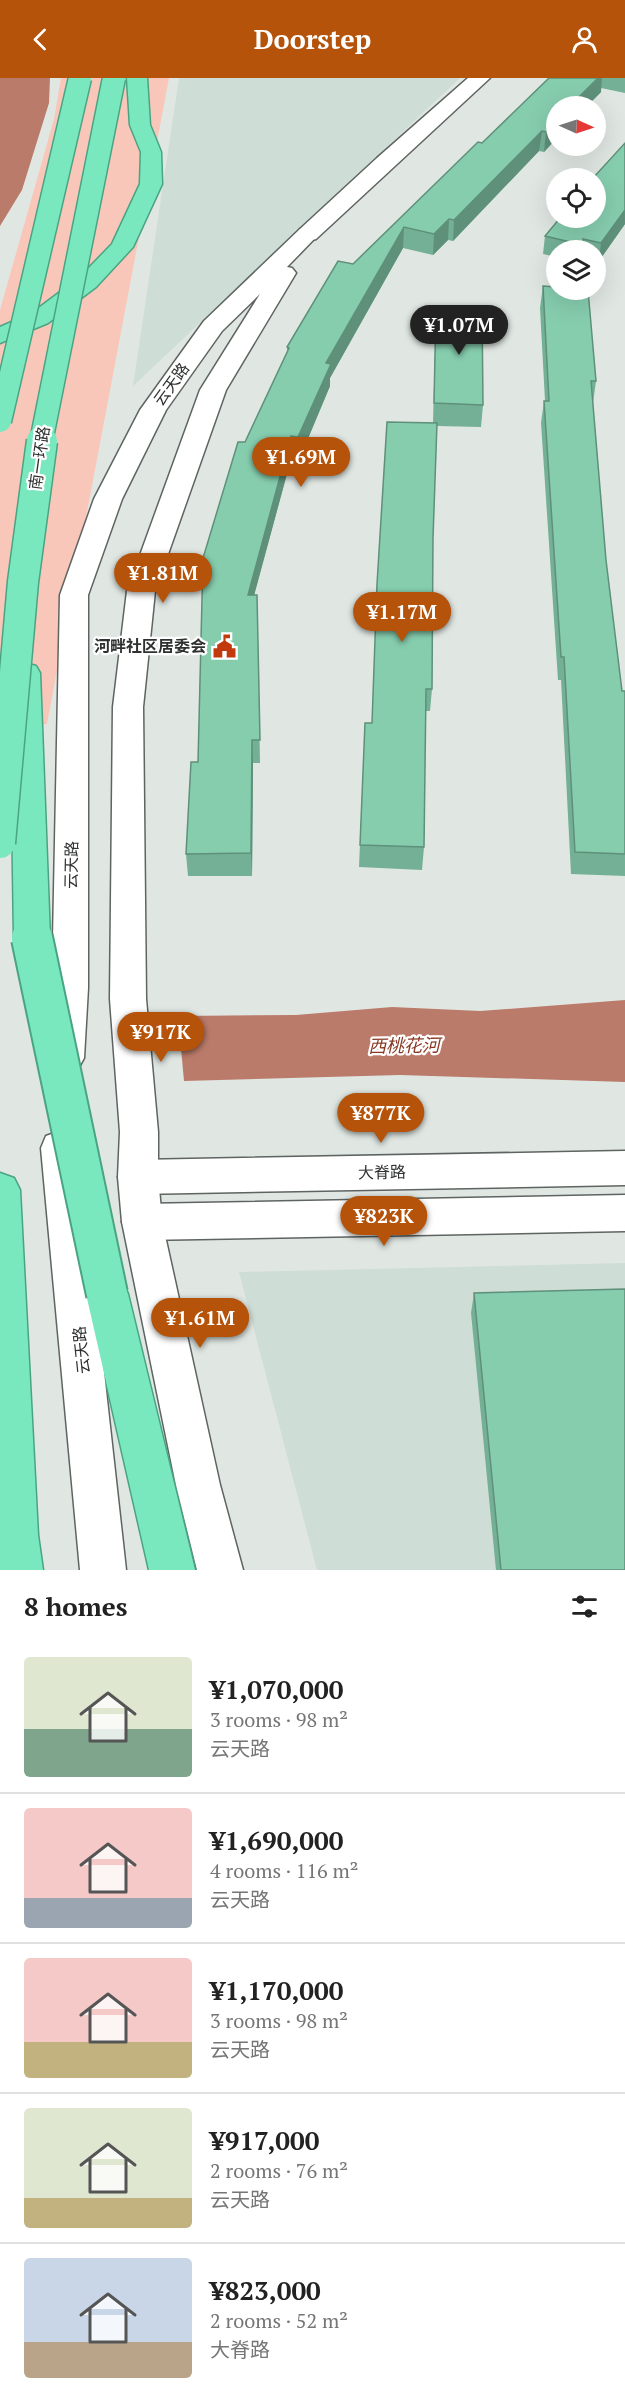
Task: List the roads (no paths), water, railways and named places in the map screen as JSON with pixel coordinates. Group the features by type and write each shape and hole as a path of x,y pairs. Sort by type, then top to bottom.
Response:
{"highway":[{"path":"0,421 80,78"},
{"name":"南一环路","path":"0,843 22,582 44,422 93,192 114,78"},
{"path":"0,336 40,318 88,282 122,247 151,184 151,152 141,124 137,78"},
{"path":"22,582 32,938 104,1283 172,1570"},
{"path":"0,1190 15,1535 20,1570"}],"main road":[{"name":"云天路","path":"103,1570 60,1146 70,988 74,595 108,499 153,410 213,326 384,162 480,78"},
{"name":"云天路","path":"220,1570 198,1485 142,1222 138,1177 139,1132 128,999 128,707 141,591 213,390 308,234"},
{"name":"大脊路","path":"138,1177 625,1168"},
{"path":"142,1222 625,1213"}],"water":[{"path":"0,78 50,78 49,103 22,190 0,226"},
{"name":"西桃花河","path":"625,1000 625,1082 400,1075 184,1081 178,1016 296,1015 392,1007 480,1011"}],"place":[{"name":"河畔社区居委会","path":"224,646"}]}
